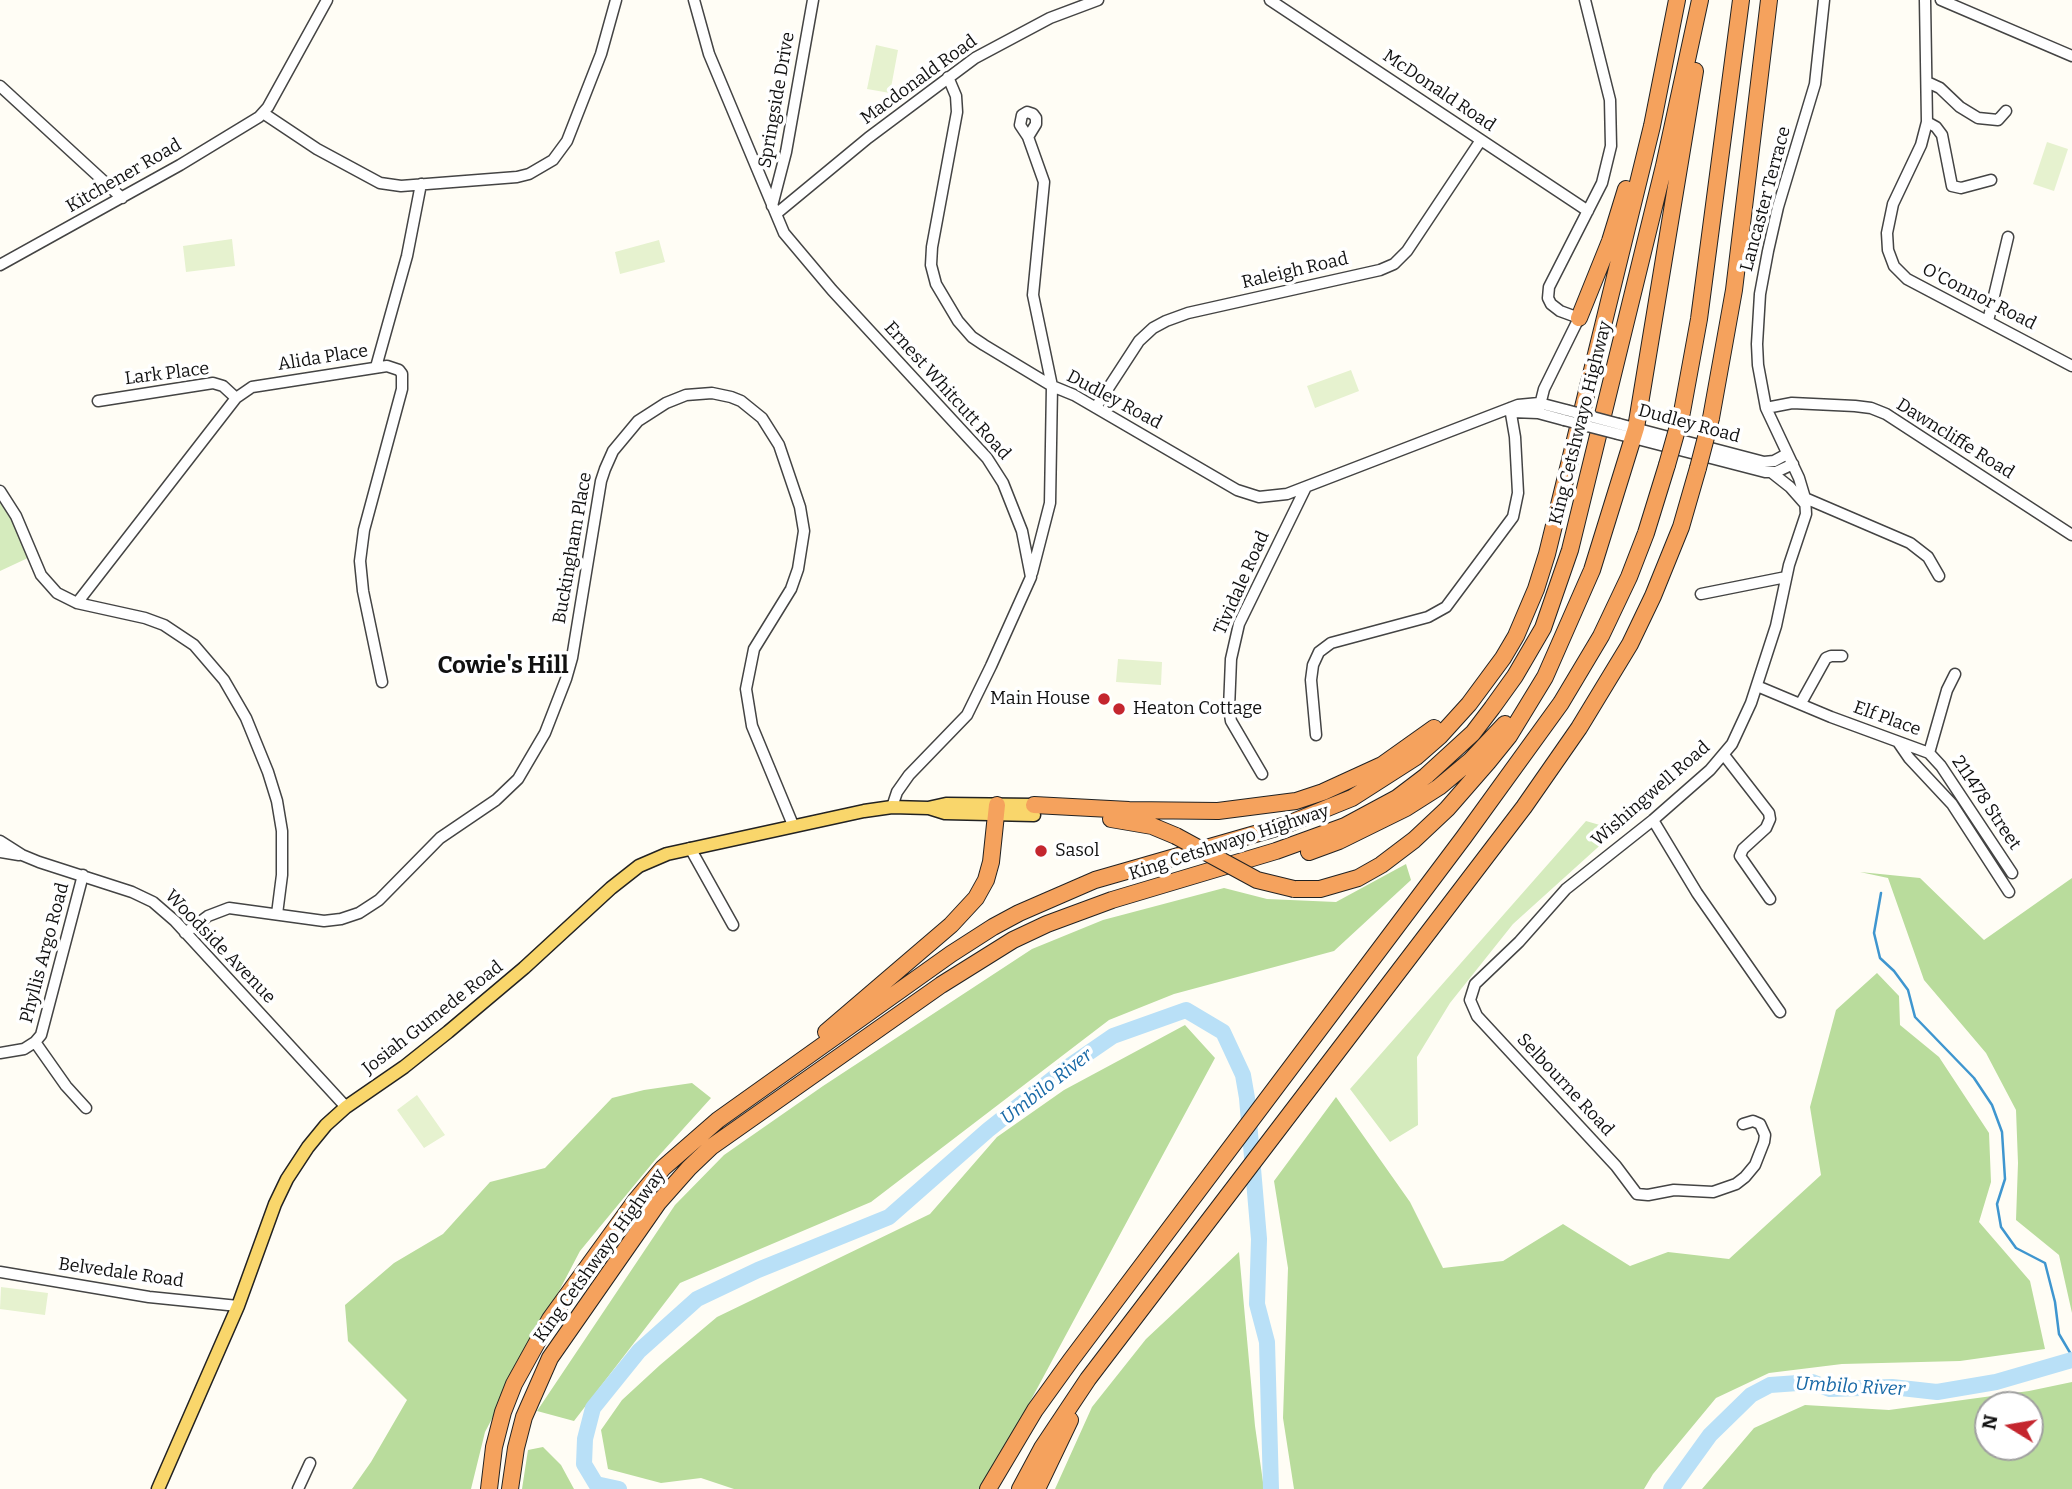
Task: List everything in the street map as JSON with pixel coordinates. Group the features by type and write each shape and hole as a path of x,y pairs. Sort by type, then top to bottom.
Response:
{"highway":[{"path":"1579,318 1610,241 1623,198 1671,0"},
{"name":"King Cetshwayo Highway","path":"489,1489 494,1447 511,1393 530,1352 558,1308 636,1200 663,1168 718,1120 951,954 1019,913 1096,880 1305,819 1352,798 1416,757 1440,736 1469,704 1509,647 1536,589 1559,509 1645,152 1677,0"},
{"path":"1034,810 1134,822 1176,836 1258,880 1294,889 1320,889 1358,878 1381,865 1414,840 1447,808 1509,736 1545,677 1592,570 1626,431 1691,98 1702,0"},
{"name":"King Cetshwayo Highway","path":"510,1489 524,1418 550,1358 650,1214 689,1168 711,1147 975,963 1013,940 1112,900 1304,842 1367,815 1426,776 1455,751 1486,716 1515,676 1543,628 1570,550 1702,0"},
{"path":"988,1489 1034,1410 1541,732 1601,636 1646,533 1682,412 1699,320 1741,0"},
{"path":"1020,1489 1042,1448 1088,1379 1542,782 1606,685 1653,596 1681,527 1711,418 1734,290 1769,0"},
{"path":"1034,810 1218,811 1296,801 1358,778 1405,750 1453,710 1487,671 1536,589"},
{"path":"1112,900 1145,895 1305,853 1339,841 1406,808 1439,787 1486,746 1517,708 1556,650"},
{"path":"790,1069 821,1037 964,913 976,898 986,880 993,850 996,809"},
{"path":"1037,1489 1088,1379"}],"main road":[{"name":"Josiah Gumede Road","path":"158,1489 238,1306 287,1178 308,1147 326,1125 346,1107 404,1067 448,1032 639,866 667,853 864,810 892,807 928,808 945,813 996,809 1034,810"}],"street":[{"path":"327,0 263,113 317,149 369,179 389,186 517,177 529,174 553,160 567,141 592,80 616,0"},
{"name":"Ernest Whitcutt Road","path":"694,0 709,54 774,210 791,244 996,470 1019,519 1031,577"},
{"name":"Springside Drive","path":"774,210 813,0"},
{"name":"Macdonald Road","path":"774,210 948,77 996,46 1067,10 1098,0"},
{"name":"McDonald Road","path":"1270,0 1588,211"},
{"path":"1538,408 1544,389 1579,318 1554,307 1547,292 1606,171 1612,131 1606,82 1585,0"},
{"name":"Lancaster Terrace","path":"1790,459 1766,408 1758,365 1760,294 1779,207 1815,84 1824,0"},
{"name":"O'Connor Road","path":"1926,0 1927,122 1921,145 1893,204 1887,233 1888,250 1894,266 1907,279 2072,366"},
{"path":"1941,0 2072,56"},
{"name":"Dudley Road","path":"948,77 956,96 957,112 932,247 932,275 958,321 972,337 1052,386 1096,407 1249,495 1275,497 1507,412 1538,408 1771,472 1806,502"},
{"path":"1927,82 1940,88 1959,107 1978,118 1998,120 2006,111"},
{"path":"0,86 122,198"},
{"name":"Kitchener Road","path":"0,265 180,165 263,113"},
{"path":"1927,122 1936,127 1942,135 1952,186 1961,188 1991,180"},
{"path":"892,807 901,785 960,723 974,703 1031,577 1050,502 1052,386 1033,295 1044,182 1028,137"},
{"name":"Raleigh Road","path":"1096,407 1139,341 1153,328 1166,321 1188,313 1380,270 1395,264 1407,251 1481,140"},
{"path":"376,367 407,256 421,184"},
{"path":"1988,321 2008,237"},
{"name":"Alida Place","path":"77,603 236,398 252,387 387,366 399,370 403,381 364,530 361,552 363,591 382,682"},
{"name":"Lark Place","path":"98,401 213,383 223,386 236,398"},
{"name":"Buckingham Place","path":"185,933 223,909 241,909 324,921 359,913 379,900 440,838 496,800 518,779 545,733 566,678 601,481 613,452 630,429 648,413 676,398 693,394 712,393 731,397 741,401 762,418 779,445 800,507 804,531 798,569 785,599 758,641 746,689 752,726 793,825"},
{"name":"Dawncliffe Road","path":"1766,408 1792,403 1871,408 1886,414 2072,535"},
{"path":"1316,735 1311,673 1319,652 1331,643 1428,617 1446,607 1513,517 1518,493 1507,412"},
{"name":"Dudley Road","path":"1626,431 1764,462 1790,459"},
{"path":"1771,472 1790,459 1806,502 1910,543 1928,556 1939,576"},
{"name":"Tividale Road","path":"1262,774 1231,721 1228,709 1231,659 1239,624 1306,486"},
{"path":"0,491 16,516 41,575 57,593 77,603 164,625 194,645 224,680 246,718 268,772 276,801 282,831 282,875 277,914"},
{"name":"Wishingwell Road","path":"1470,1000 1475,984 1519,942 1560,895 1653,820 1724,755 1740,731 1757,686 1780,613 1786,577 1804,522 1806,502"},
{"path":"1702,594 1786,577"},
{"path":"1801,704 1826,658 1842,656"},
{"name":"Elf Place","path":"1757,686 1929,753 1947,690 1955,674"},
{"path":"1898,742 1909,758 1952,804 2008,892"},
{"name":"211478 Street","path":"1929,753 1941,766 2012,873"},
{"path":"1724,755 1769,813 1766,828 1743,849 1740,856 1770,899"},
{"path":"1653,820 1697,893 1780,1012"},
{"name":"Woodside Avenue","path":"0,841 22,855 132,892 153,902 346,1107"},
{"path":"690,848 733,925"},
{"path":"0,852 22,855"},
{"name":"Phyllis Argo Road","path":"0,1053 24,1049 41,1035 83,875"},
{"name":"Selbourne Road","path":"1470,1000 1477,1016 1616,1166 1637,1194 1648,1195 1674,1190 1713,1192 1736,1184 1755,1165 1765,1135 1760,1124 1753,1121 1743,1124"},
{"path":"35,1042 66,1086 86,1108"},
{"name":"Belvedale Road","path":"0,1272 149,1297 238,1306"},
{"path":"298,1489 310,1463"}],"green space":[{"path":"876,45 898,50 890,93 867,89"},
{"path":"2047,142 2068,149 2054,191 2033,184"},
{"path":"232,239 235,266 186,272 183,246"},
{"path":"659,240 665,262 620,274 615,252"},
{"path":"1351,370 1359,391 1315,408 1307,386"},
{"path":"0,498 30,557 0,571"},
{"path":"1118,659 1162,662 1161,685 1116,682"},
{"path":"1586,821 1617,830 1513,924 1450,1003 1417,1057 1418,1125 1390,1142 1350,1089"},
{"path":"1406,864 1411,880 1334,951 1174,994 1109,1020 871,1202 680,1283 574,1421 537,1411 675,1205 724,1155 823,1086 1032,949 1103,920 1224,888 1267,899 1336,902"},
{"path":"1860,872 1920,878 1984,940 2072,878 2072,1313 2059,1255 2016,1220 2016,1110 1986,1053 1924,980 1888,878"},
{"path":"1877,973 1899,996 1900,1025 1939,1057 1989,1133 1991,1182 1979,1222 2030,1281 2045,1349 1960,1361 1842,1364 1769,1373 1716,1398 1653,1474 1644,1489 1294,1489 1283,1418 1288,1268 1274,1181 1336,1097 1410,1202 1443,1268 1503,1261 1563,1224 1630,1266 1668,1252 1729,1259 1821,1175 1810,1107 1836,1010"},
{"path":"1185,1025 1215,1058 983,1489 734,1489 701,1478 661,1483 608,1469 601,1430 622,1400 717,1317 930,1214 997,1137 1064,1090"},
{"path":"692,1083 711,1098 655,1160 580,1251 485,1432 471,1489 352,1489 407,1400 348,1341 345,1305 394,1263 443,1234 490,1182 545,1168 612,1098"},
{"path":"417,1095 445,1135 424,1148 397,1110"},
{"path":"1239,1252 1255,1426 1264,1489 1055,1489 1092,1407 1146,1339"},
{"path":"1,1287 48,1293 45,1315 0,1309"},
{"path":"2072,1382 2072,1489 1702,1489 1754,1428 1805,1405 1889,1410 1974,1398 1974,1461 2044,1461 2044,1391 2029,1391"},
{"path":"543,1447 561,1465 574,1489 522,1489 528,1450"}],"waterway":[{"path":"1881,893 1874,933 1880,958 1908,990 1915,1017 1974,1078 1992,1105 2002,1132 2005,1179 1997,1204 2001,1227 2016,1248 2045,1263 2055,1302 2059,1334 2072,1356"},
{"name":"Umbilo River","path":"619,1489 596,1484 584,1464 585,1439 593,1408 639,1351 697,1299 758,1270 889,1217 988,1130 1065,1069 1113,1036 1186,1010 1223,1032 1243,1075 1259,1239 1257,1304 1267,1342 1271,1489"},
{"name":"Umbilo River","path":"1671,1489 1710,1435 1751,1395 1770,1385 1812,1382 1830,1389 1892,1387 1937,1392 1996,1382 2072,1360"}],"place":[{"name":"Main House","path":"1104,699"},
{"name":"Heaton Cottage","path":"1119,709"},
{"name":"Sasol","path":"1041,851"}],"district":[{"name":"Cowie's Hill","path":"503,666"}]}
